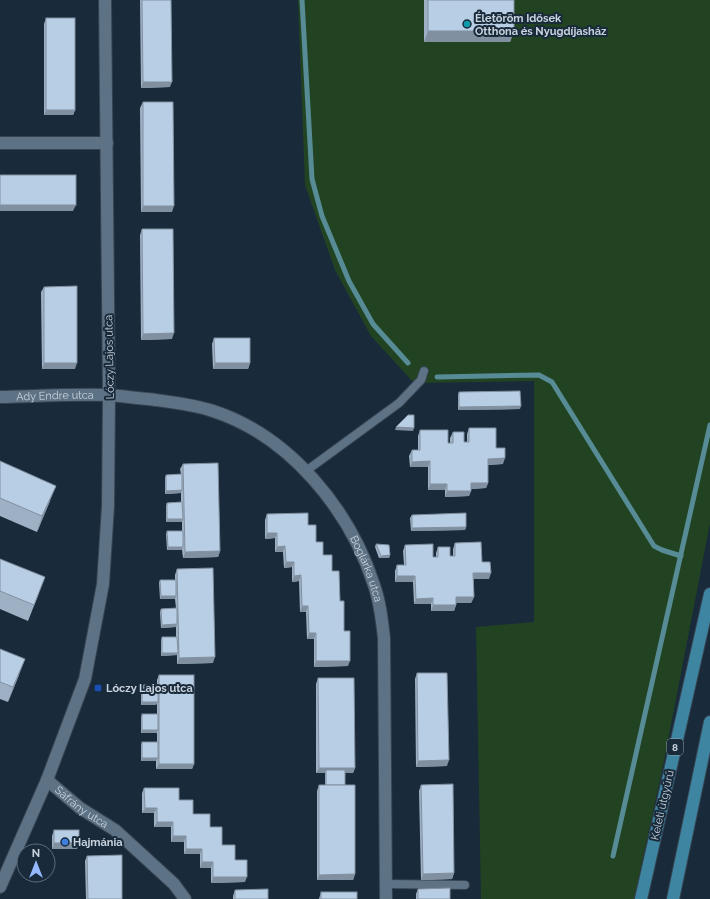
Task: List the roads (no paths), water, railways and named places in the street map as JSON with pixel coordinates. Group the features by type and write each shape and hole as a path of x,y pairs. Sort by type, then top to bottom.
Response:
{"main road":[{"name":"Keleti útgyűrű","path":"641,899 710,594"},
{"path":"673,899 710,722"}],"street":[{"name":"Lóczy Lajos utca","path":"0,887 48,780 85,679 103,584 108,506 110,395 105,0"},
{"path":"0,143 107,142"},
{"name":"Ady Endre utca","path":"0,397 110,395"},
{"name":"Boglárka utca","path":"110,395 176,402 213,411 240,421 262,434 287,453 306,471 337,509 354,539 367,564 375,586 381,612 384,638 386,899"},
{"name":"Sáfrány utca","path":"48,780 80,808 114,830 174,884 185,899"}],"lane":[{"path":"306,471 399,403 421,380 424,371"},
{"path":"386,884 465,885"}],"waterway":[{"path":"302,0 312,179 322,216 349,281 373,324 408,363"},
{"path":"437,377 539,375 552,382 654,546 681,556"},
{"path":"613,856 710,425"}],"place":[{"name":"Életöröm Idősek Otthona és Nyugdíjasház","path":"467,24"},
{"name":"Lóczy Lajos utca","path":"98,688"},
{"name":"Hajmánia","path":"65,842"}]}
